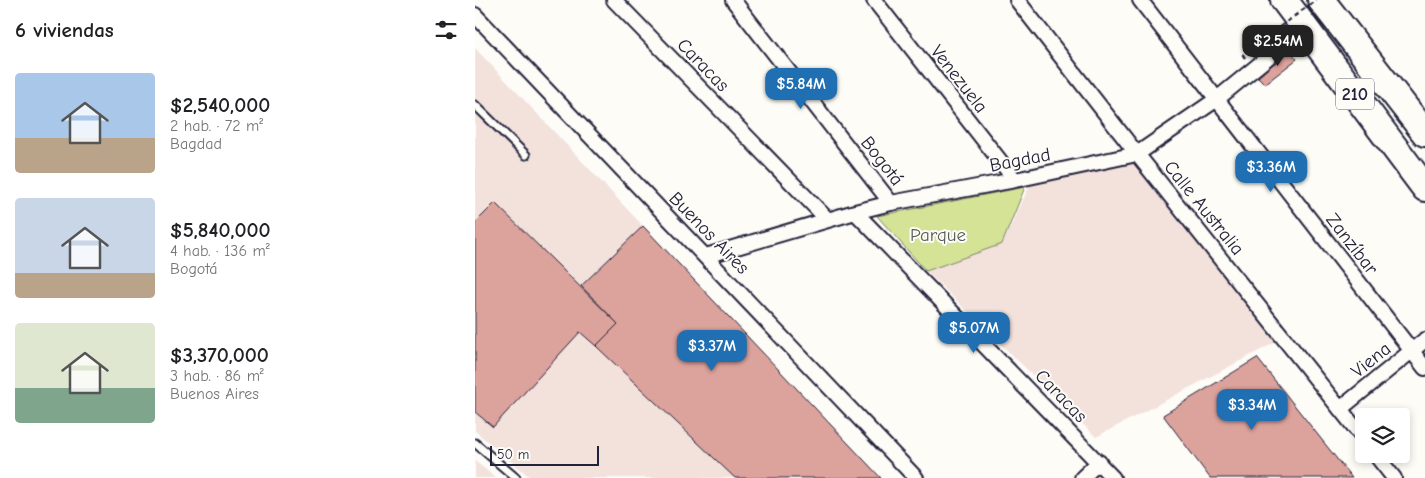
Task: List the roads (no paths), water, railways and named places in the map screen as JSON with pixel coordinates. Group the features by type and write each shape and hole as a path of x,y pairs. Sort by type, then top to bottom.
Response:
{"highway":[{"name":"210","path":"1284,0 1425,188"},
{"name":"210","path":"1327,2 1425,133"}],"street":[{"name":"Caracas","path":"615,0 828,220"},
{"name":"Bogotá","path":"733,0 891,203"},
{"name":"Venezuela","path":"874,0 1015,180"},
{"name":"Calle Australia","path":"1017,0 1355,427"},
{"name":"Zanzíbar","path":"1140,0 1425,368"},
{"name":"Buenos Aires","path":"475,15 916,478"},
{"name":"Bagdad","path":"706,256 891,203 1015,180 1137,154 1217,98 1305,27"},
{"name":"Caracas","path":"855,212 1113,478"},
{"name":"Viena","path":"1340,408 1425,340"},
{"path":"1082,478 1099,462"},
{"path":"1382,463 1394,478"}],"lane":[{"path":"475,105 526,155"},
{"path":"475,443 516,478"}],"park label":[{"name":"Parque","path":"938,235"}]}
